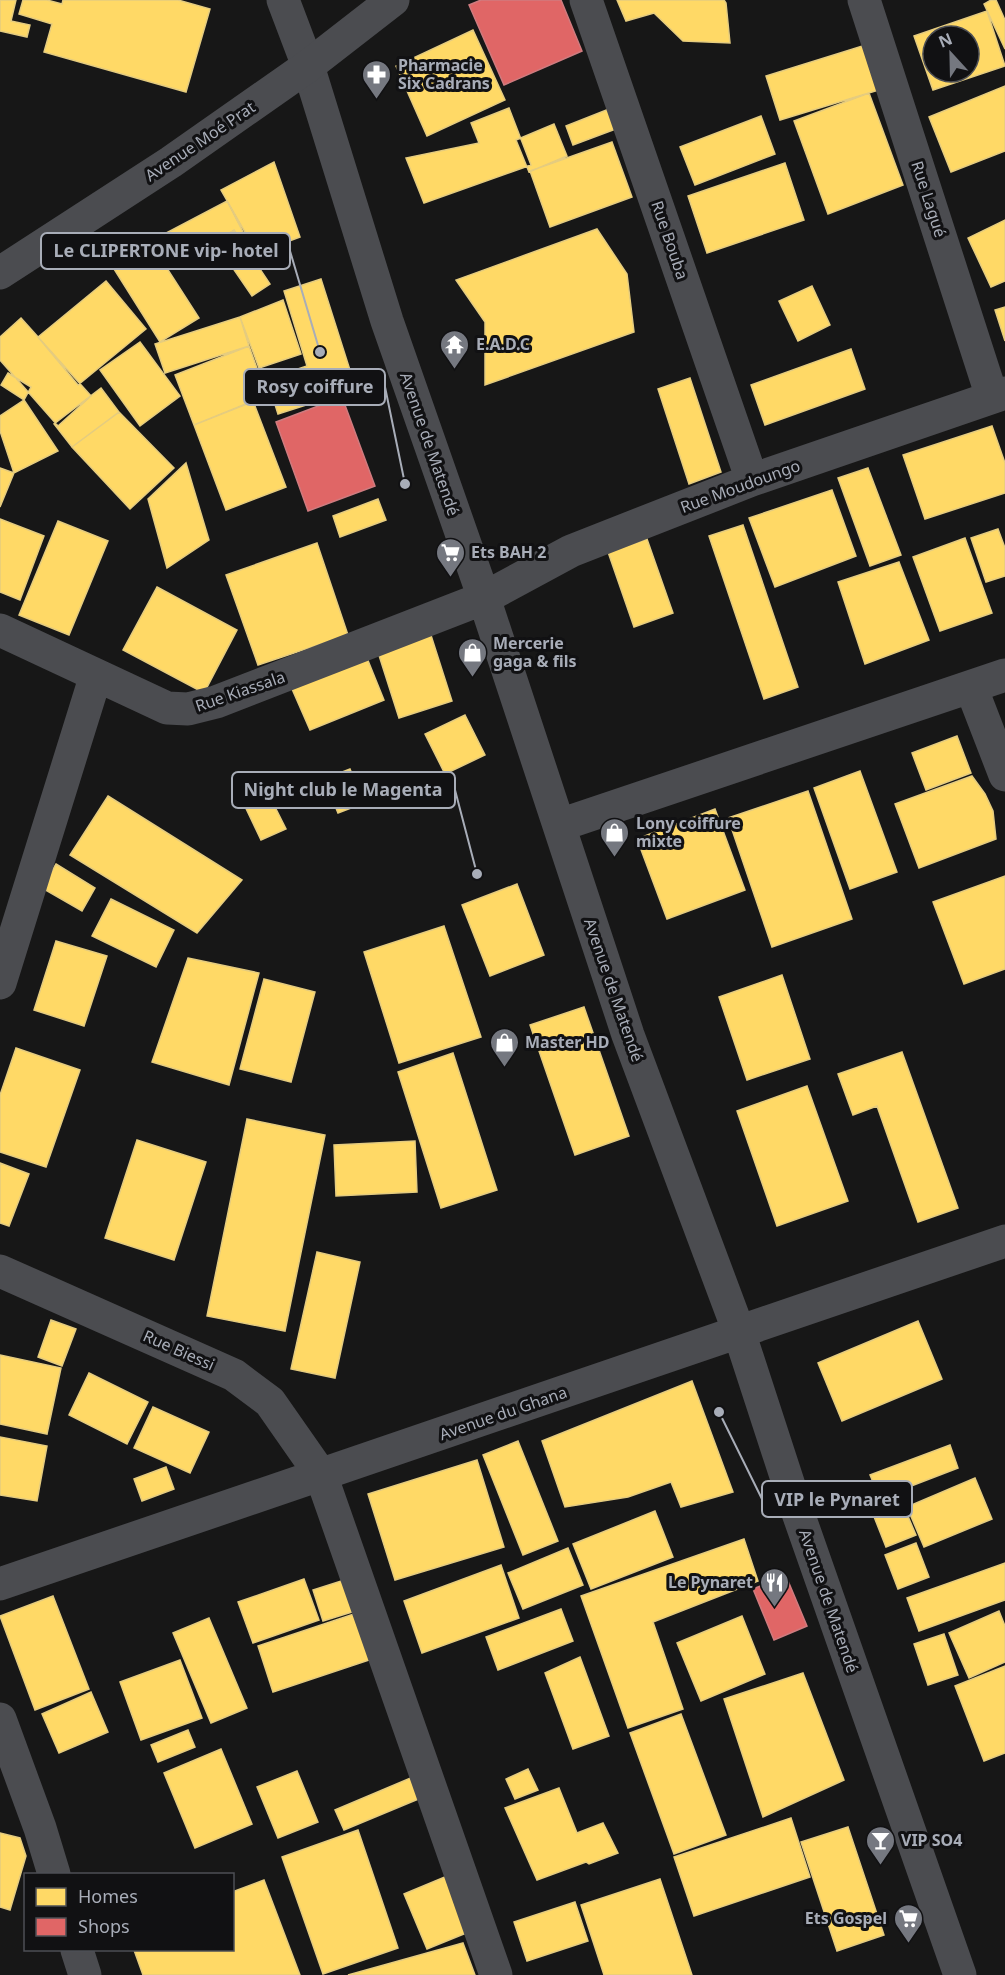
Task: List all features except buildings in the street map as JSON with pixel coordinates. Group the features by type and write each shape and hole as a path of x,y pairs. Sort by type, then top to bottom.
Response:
{"street":[{"name":"Avenue de Matendé","path":"284,0 308,66 387,321 484,598 628,1035 740,1332 798,1513 960,1975"},
{"name":"Avenue Moé Prat","path":"0,273 171,162 308,66 393,0"},
{"name":"Rue Bouba","path":"586,0 752,480"},
{"name":"Rue Lagué","path":"864,0 999,395"},
{"name":"Rue Moudoungo","path":"484,598 571,551 752,480 999,395"},
{"name":"Rue Kiassala","path":"0,630 167,708 188,709 216,702 484,598"},
{"path":"0,983 96,675"},
{"path":"560,825 1005,675"},
{"path":"971,687 1005,775"},
{"name":"Avenue du Ghana","path":"0,1584 1005,1241"},
{"name":"Rue Biessi","path":"0,1271 234,1375 270,1402 321,1475 496,1975"},
{"path":"0,1719 40,1828 53,1873"},
{"path":"77,1951 85,1975"}],"place":[{"name":"Pharmacie Six Cadrans","path":"377,100"},
{"name":"Le CLIPERTONE vip- hotel","path":"320,352"},
{"name":"E.A.D.C","path":"455,370"},
{"name":"Rosy coiffure","path":"405,484"},
{"name":"Ets BAH 2","path":"450,578"},
{"name":"Mercerie gaga & fils","path":"472,678"},
{"name":"Lony coiffure mixte","path":"615,858"},
{"name":"Night club le Magenta","path":"477,874"},
{"name":"Master HD","path":"504,1068"},
{"name":"VIP le Pynaret","path":"719,1412"},
{"name":"Le Pynaret","path":"774,1608"},
{"name":"VIP SO4","path":"880,1866"},
{"name":"Ets Gospel","path":"908,1944"}]}
